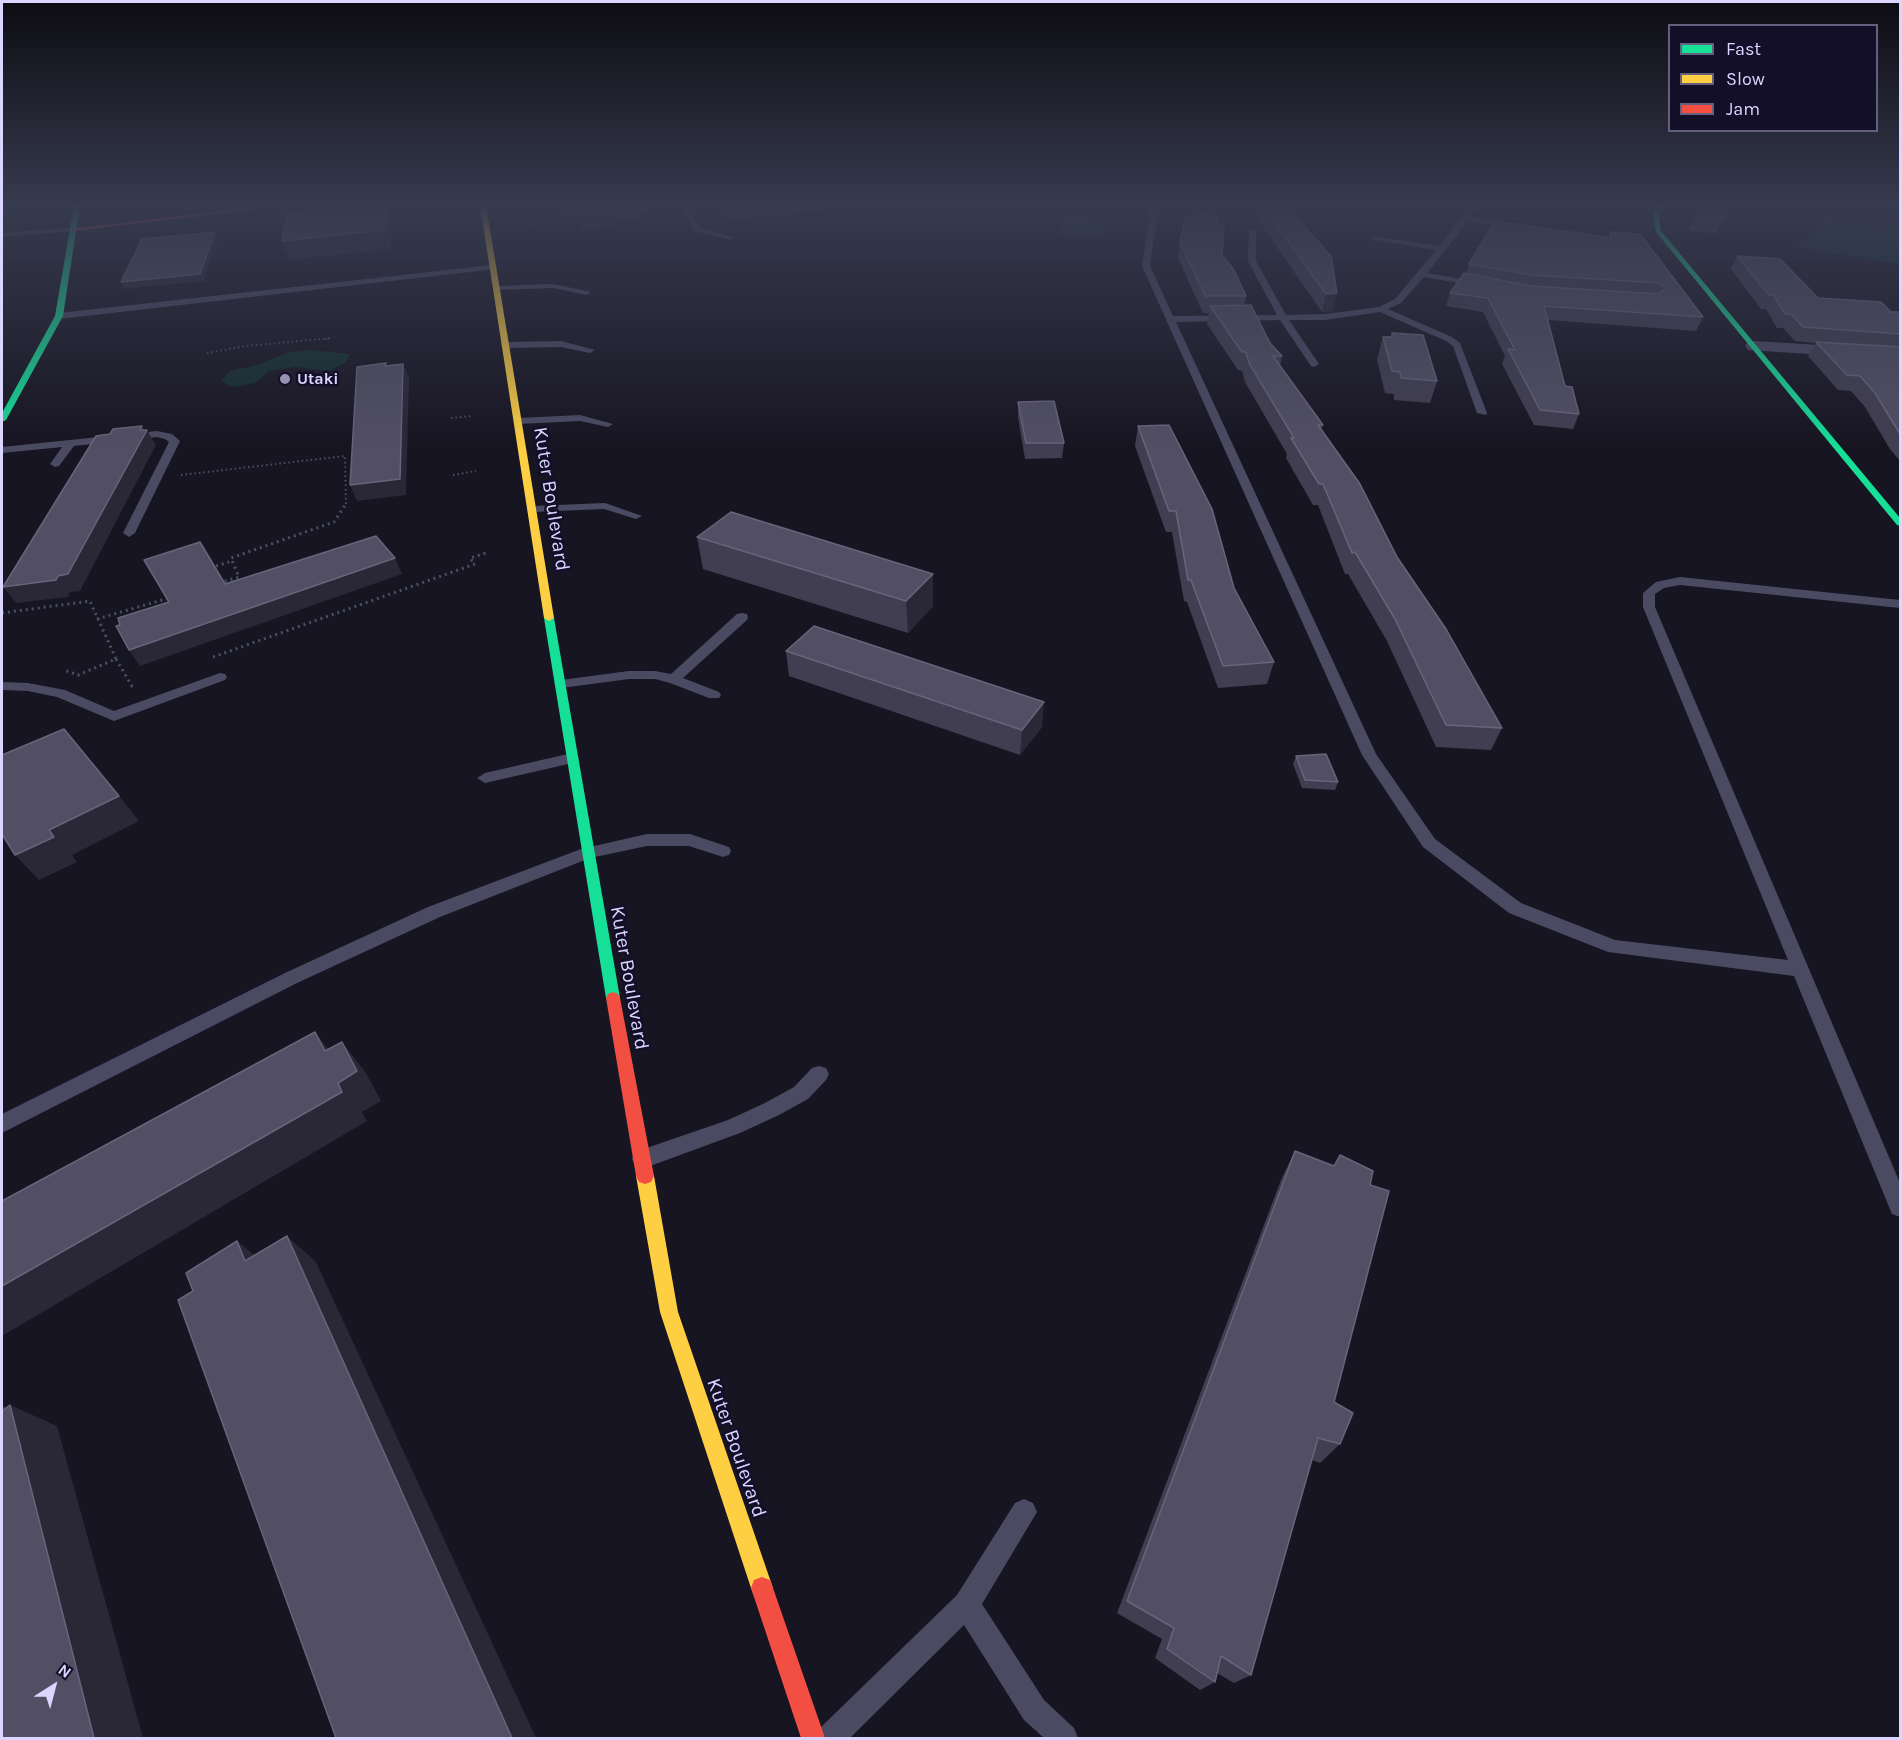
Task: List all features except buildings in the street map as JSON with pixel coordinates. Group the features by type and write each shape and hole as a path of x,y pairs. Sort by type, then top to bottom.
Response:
{"street":[{"path":"2,420 59,316 64,286"},
{"path":"1704,286 1900,523"},
{"name":"Kuter Boulevard","path":"497,288 587,853 669,1312 813,1738"},
{"path":"1754,346 1900,355"}],"lane":[{"path":"59,316 324,286"},
{"path":"497,288 547,286"},
{"path":"554,286 587,292"},
{"path":"1155,286 1369,755 1429,843 1515,908 1614,947 1799,969"},
{"path":"1266,286 1284,319 1314,364"},
{"path":"1170,319 1325,317 1381,309 1398,301 1411,286"},
{"path":"1487,286 1491,287"},
{"path":"1381,309 1449,339 1457,345 1482,413"},
{"path":"506,345 561,344 590,350"},
{"path":"519,422 580,418 608,424"},
{"path":"2,450 157,434 168,436 174,441 129,533"},
{"path":"55,464 70,444"},
{"path":"533,509 605,506 636,516"},
{"path":"1900,604 1680,581 1660,585 1649,593 1649,607 1900,1207"},
{"path":"674,679 742,617"},
{"path":"561,684 629,675 655,675 674,679 714,695"},
{"path":"2,686 28,687 60,693 114,716 220,677"},
{"path":"485,778 572,758"},
{"path":"2,1124 291,978 424,916 587,853 647,840 690,840 723,851"},
{"path":"642,1159 733,1127 772,1109 801,1094 819,1074"},
{"path":"830,1738 966,1604 1024,1512"},
{"path":"966,1604 1034,1710 1064,1738"}],"path":[{"path":"207,353 246,346 332,338"},
{"path":"451,418 472,416"},
{"path":"156,478 345,456 346,506 334,522 231,558 239,577 217,584"},
{"path":"453,475 476,471"},
{"path":"209,658 475,564 470,558 486,553"},
{"path":"216,566 232,561"},
{"path":"97,618 174,596"},
{"path":"2,613 90,602 116,659 132,686 143,682"},
{"path":"64,670 78,675 116,659"}],"green space":[{"path":"310,350 350,354 346,362 329,371 295,367 269,371 255,383 232,387 221,381 230,371 258,365 286,353"}],"traffic: fast":[{"path":"2,420 59,316 64,286"},
{"path":"1704,286 1900,523"},
{"path":"549,618 613,998"}],"traffic: slow":[{"path":"496,286 549,618"},
{"path":"645,1176 669,1312 762,1588"}],"traffic: jam":[{"path":"613,998 645,1176"},
{"path":"762,1588 813,1738"}],"place":[{"name":"Utaki","path":"285,379"}]}
